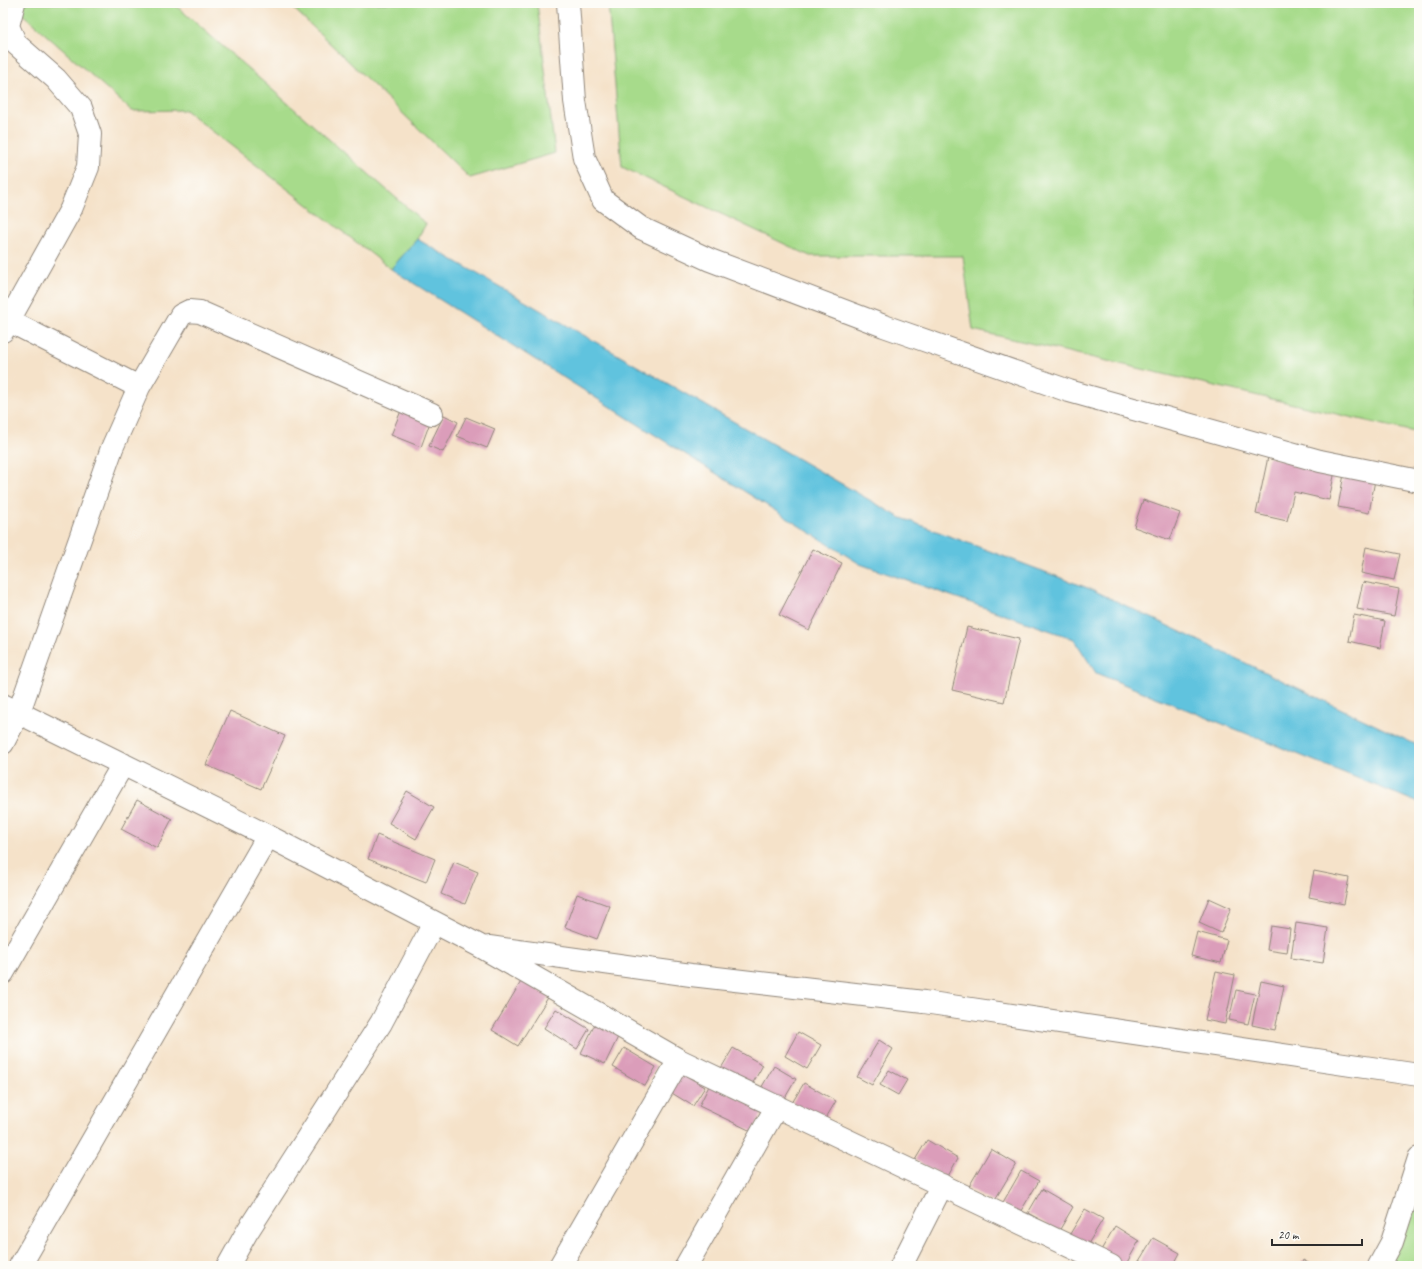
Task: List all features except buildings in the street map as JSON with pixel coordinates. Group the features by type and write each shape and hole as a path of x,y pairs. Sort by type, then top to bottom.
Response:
{"street":[{"path":"568,3 575,101 584,158 603,200 641,228 710,260 855,315 1069,391 1320,461 1419,481"},
{"path":"14,4 8,26 16,44 56,79 81,108 90,134 88,167 70,209 5,322 139,387"},
{"path":"3,743 11,708 112,448 139,387 181,315 189,311 200,312 432,414"},
{"path":"11,708 268,836 478,945 680,1060 1111,1266"},
{"path":"3,973 123,764"},
{"path":"20,1266 268,836"},
{"path":"228,1266 247,1232 381,1023 434,923"},
{"path":"478,945 691,975 924,1002 1419,1075"},
{"path":"560,1266 680,1060"},
{"path":"686,1266 777,1106"},
{"path":"1379,1266 1392,1242 1419,1158"},
{"path":"901,1266 942,1185"}],"green space":[{"path":"10,3 173,3 426,224 417,239 391,269 185,110 132,111"},
{"path":"288,3 537,3 555,153 470,178"},
{"path":"608,3 1419,3 1419,433 973,330 963,256 810,256 622,167"},
{"path":"1419,1190 1419,1266 1387,1266"}],"water":[{"path":"417,239 899,517 1093,590 1419,746 1419,803 1096,673 1074,639 860,564 391,269"}]}
